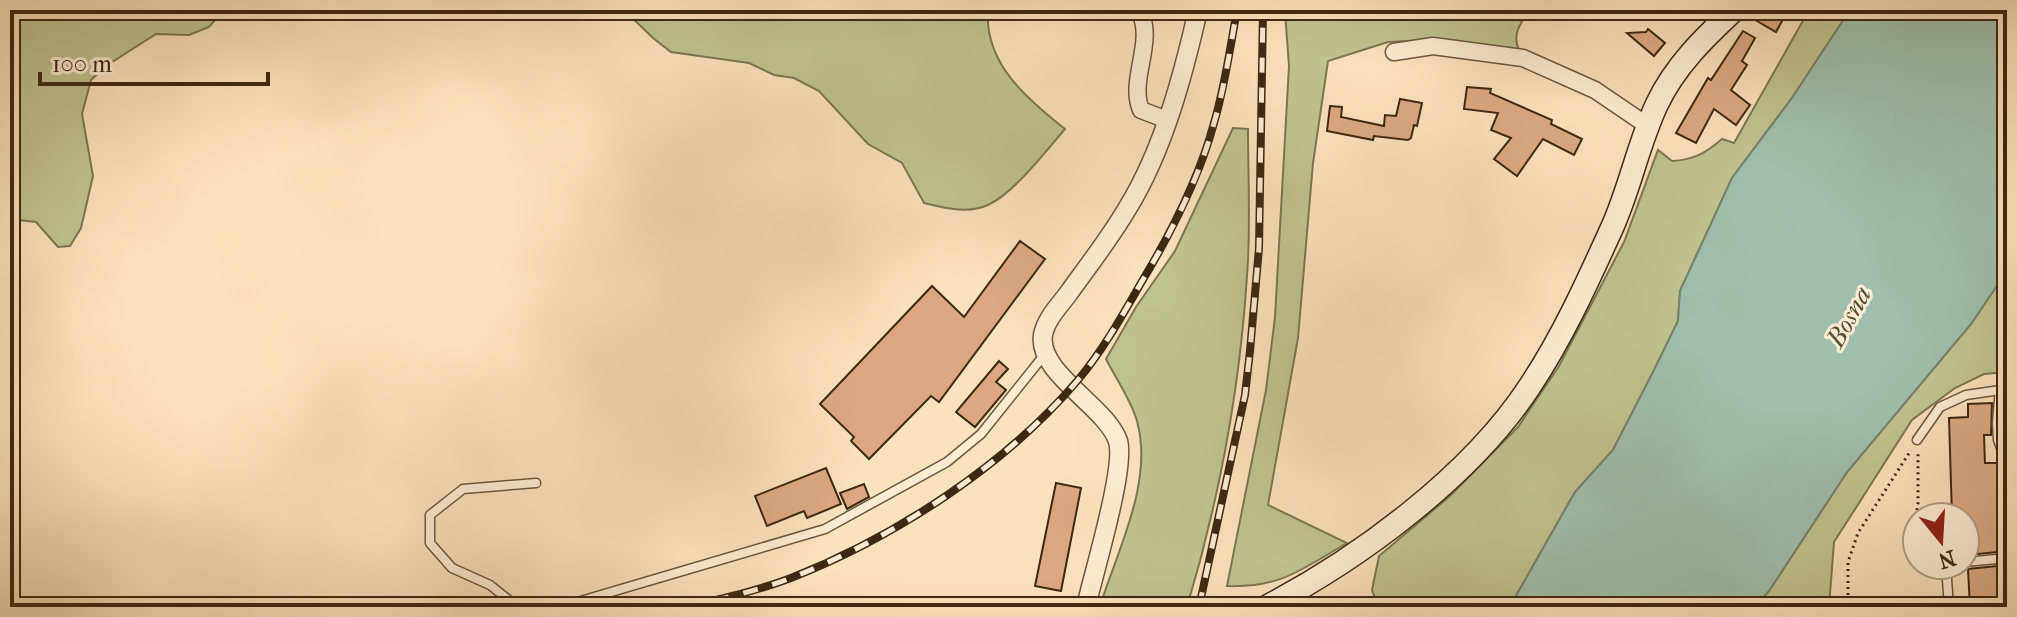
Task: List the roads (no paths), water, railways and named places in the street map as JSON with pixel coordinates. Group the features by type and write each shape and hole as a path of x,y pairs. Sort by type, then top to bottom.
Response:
{"main road":[{"path":"1266,607 1354,556 1457,471 1502,424 1551,352 1606,240 1665,89 1682,62 1734,10"}],"street":[{"path":"1139,10 1145,39 1137,92 1139,104 1141,110 1167,120"},
{"path":"1086,607 1119,467 1118,441 1045,353 1046,325 1128,208 1167,120 1185,67 1198,10"},
{"path":"1394,52 1433,46 1523,58 1595,90 1648,126"}],"lane":[{"path":"541,607 567,605 825,529 947,462 981,434 1045,353"},
{"path":"1917,440 1940,407 1966,395 2003,389 1998,440 2003,453 2007,453"},
{"path":"531,607 510,601 490,585 452,568 430,543 430,515 463,489 536,483"},
{"path":"1981,560 2007,558"},
{"path":"1947,581 1949,607"}],"water":[{"name":"Bosna","path":"1850,10 2007,10 2007,271 1971,324 1847,472 1769,591 1755,607 1513,607 1517,594 1575,492 1613,450 1653,372 1678,321 1680,291 1732,178 1792,98"}],"railway":[{"path":"685,607 778,583 869,542 983,470 1049,412 1104,345 1183,205 1208,144 1218,109 1237,10"},
{"path":"1199,607 1245,395 1250,351 1259,248 1263,10"}]}
